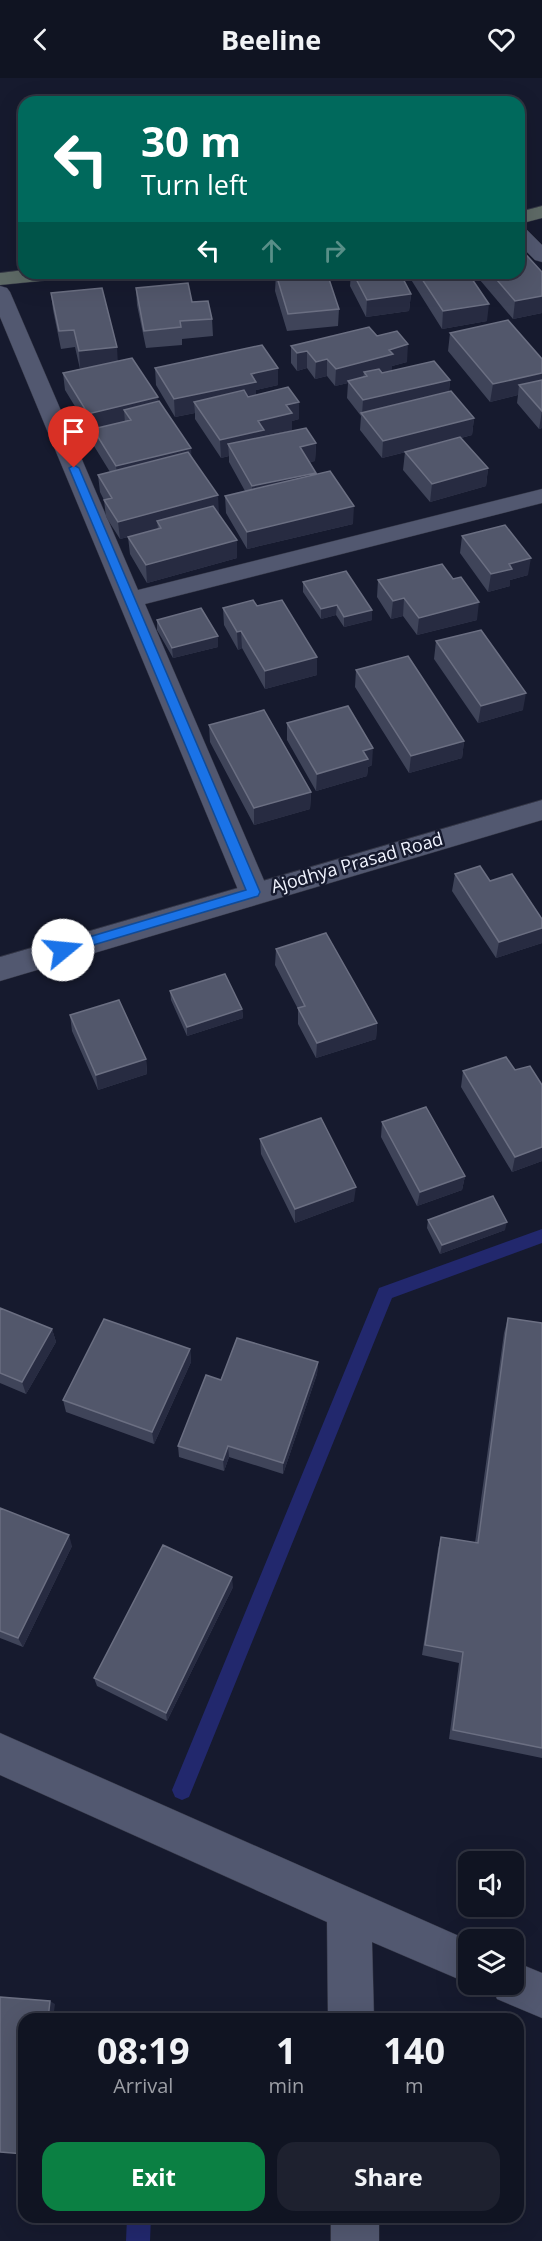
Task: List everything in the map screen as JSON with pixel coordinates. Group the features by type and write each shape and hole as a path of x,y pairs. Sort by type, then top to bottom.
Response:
{"main road":[{"path":"525,216 542,212"},
{"path":"0,279 18,277"}],"street":[{"path":"525,239 542,256"},
{"path":"0,292 254,892"},
{"path":"129,600 542,496"},
{"name":"Ajodhya Prasad Road","path":"0,969 254,892 542,810"},
{"path":"0,1754 458,1958"},
{"path":"349,1909 351,2013"},
{"path":"524,1988 542,1996"},
{"path":"355,2223 355,2241"}],"building":[{"path":"525,254 542,272 542,296 515,301 496,279 525,279"},
{"path":"278,279 329,279 339,309 288,314"},
{"path":"356,279 403,279 411,294 367,300"},
{"path":"422,279 472,279 489,304 443,311"},
{"path":"188,283 192,302 208,301 212,319 180,321 181,327 144,331 136,288"},
{"path":"102,288 117,347 79,351 74,330 59,331 51,293"},
{"path":"508,320 542,359 542,373 493,384 450,333"},
{"path":"369,327 377,336 397,331 408,344 389,350 393,354 336,369 327,359 316,362 307,351 297,353 291,346"},
{"path":"262,345 278,368 251,374 256,382 174,399 155,368"},
{"path":"132,358 158,397 88,414 63,373"},
{"path":"434,361 450,380 363,400 348,381 367,376 364,372 379,369 382,373"},
{"path":"542,380 542,411 519,385"},
{"path":"288,387 299,402 286,405 292,413 258,421 264,430 220,440 194,402 244,390 248,397"},
{"path":"451,391 474,418 383,441 361,413"},
{"path":"159,401 191,448 116,466 93,429 131,420 124,410"},
{"path":"306,428 316,443 300,447 316,473 252,486 228,444"},
{"path":"460,437 488,468 432,484 405,452"},
{"path":"188,452 218,495 118,522 104,500 112,498 98,475"},
{"path":"330,471 354,506 247,532 225,496"},
{"path":"213,506 237,540 146,565 128,537 161,528 157,521"},
{"path":"505,525 531,558 509,564 512,569 491,574 462,536"},
{"path":"442,564 453,579 461,577 479,602 419,618 404,598 393,601 378,580"},
{"path":"346,571 372,610 344,617 337,605 321,609 303,582"},
{"path":"253,600 257,606 282,600 317,657 265,671 241,631 237,632 223,608"},
{"path":"201,608 218,636 172,648 157,620"},
{"path":"481,630 526,693 481,706 436,641"},
{"path":"408,656 464,741 411,756 356,670"},
{"path":"348,706 373,748 363,751 368,759 317,774 287,723"},
{"path":"264,710 311,792 254,808 209,725"},
{"path":"480,866 490,881 512,874 542,919 542,928 499,942 455,874"},
{"path":"326,933 377,1023 317,1043 298,1008 305,1006 276,949"},
{"path":"225,974 242,1009 187,1027 170,991"},
{"path":"119,1000 146,1059 96,1075 70,1015"},
{"path":"506,1057 515,1070 530,1066 542,1085 542,1147 515,1157 463,1071"},
{"path":"426,1107 465,1176 420,1192 382,1122"},
{"path":"321,1118 356,1187 295,1209 260,1139"},
{"path":"493,1196 507,1222 442,1245 428,1220"},
{"path":"0,1308 52,1329 22,1382 0,1373"},
{"path":"508,1318 542,1323 542,1748 453,1730 463,1652 425,1645 441,1537 478,1543"},
{"path":"104,1319 190,1349 152,1432 63,1400"},
{"path":"237,1338 318,1362 283,1463 228,1446 223,1460 178,1446 206,1375 221,1380"},
{"path":"0,1508 69,1535 18,1638 0,1631"},
{"path":"163,1545 232,1577 166,1713 94,1678"},
{"path":"0,1997 50,2001 49,2013 18,2013 18,2154 0,2152"}],"waterway":[{"path":"182,1790 385,1293 542,1236"},
{"path":"138,2241 139,2223"}],"route":[{"path":"63,950 254,892 74,468"}]}
